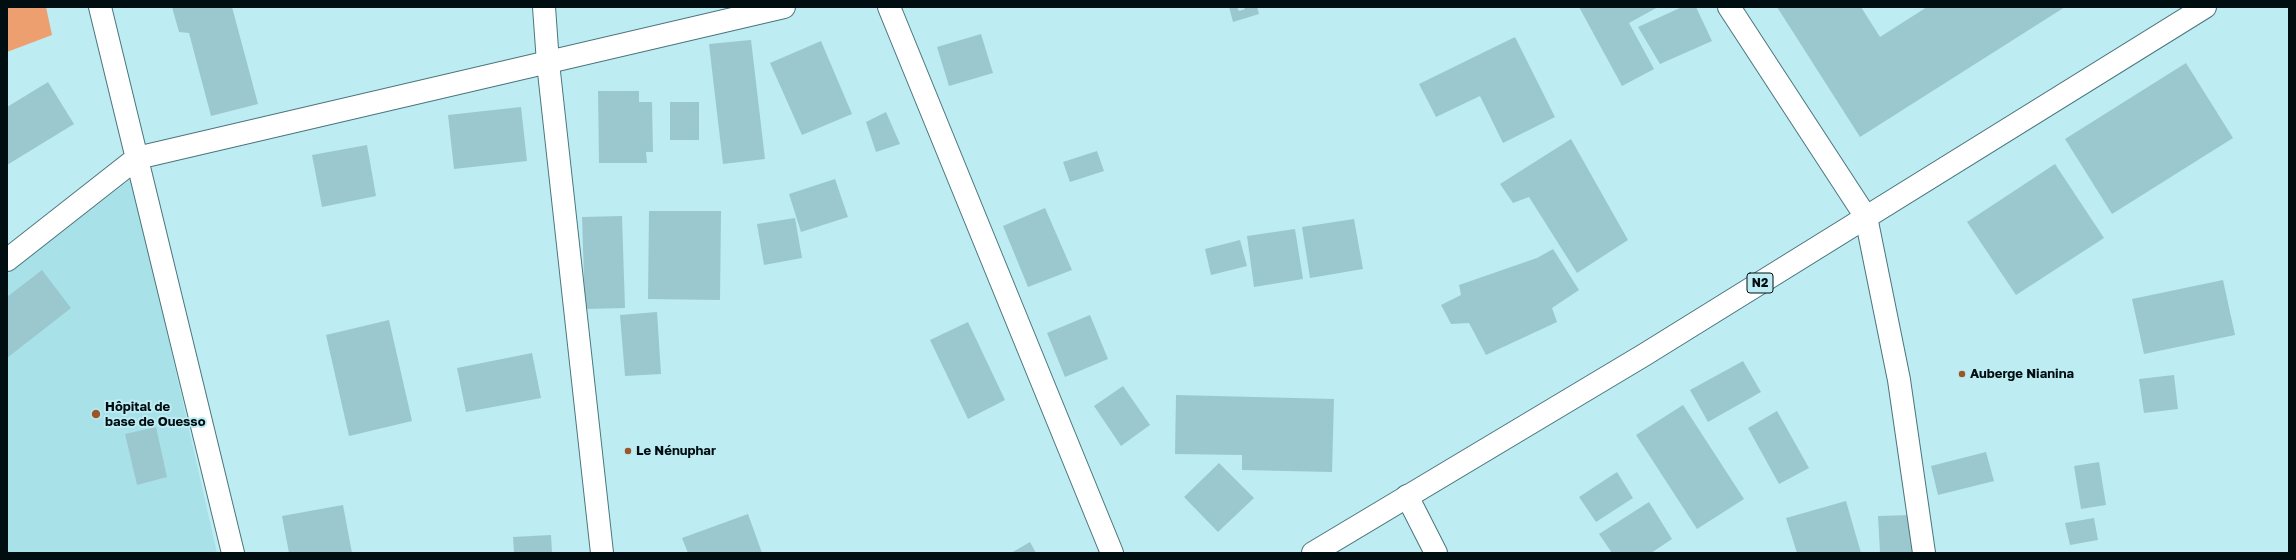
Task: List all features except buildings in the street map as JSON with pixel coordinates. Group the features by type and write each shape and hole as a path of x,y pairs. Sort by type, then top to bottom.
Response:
{"main road":[{"path":"100,7 233,553"},
{"path":"544,7 548,62 602,553"},
{"path":"7,260 137,158 784,7"},
{"path":"889,7 1112,553"},
{"path":"1729,7 1866,217 1899,380 1924,553"},
{"name":"N2","path":"1313,553 1644,355 2204,7"},
{"path":"1407,496 1436,553"}],"shaded area":[{"path":"7,7 46,7 52,35 7,52"},
{"name":"Hôpital de base de Ouesso","path":"132,178 217,553 7,553 7,274"}],"place":[{"name":"Auberge Nianina","path":"1962,374"},
{"name":"Hôpital de base de Ouesso","path":"96,414"},
{"name":"Le Nénuphar","path":"628,451"}]}
